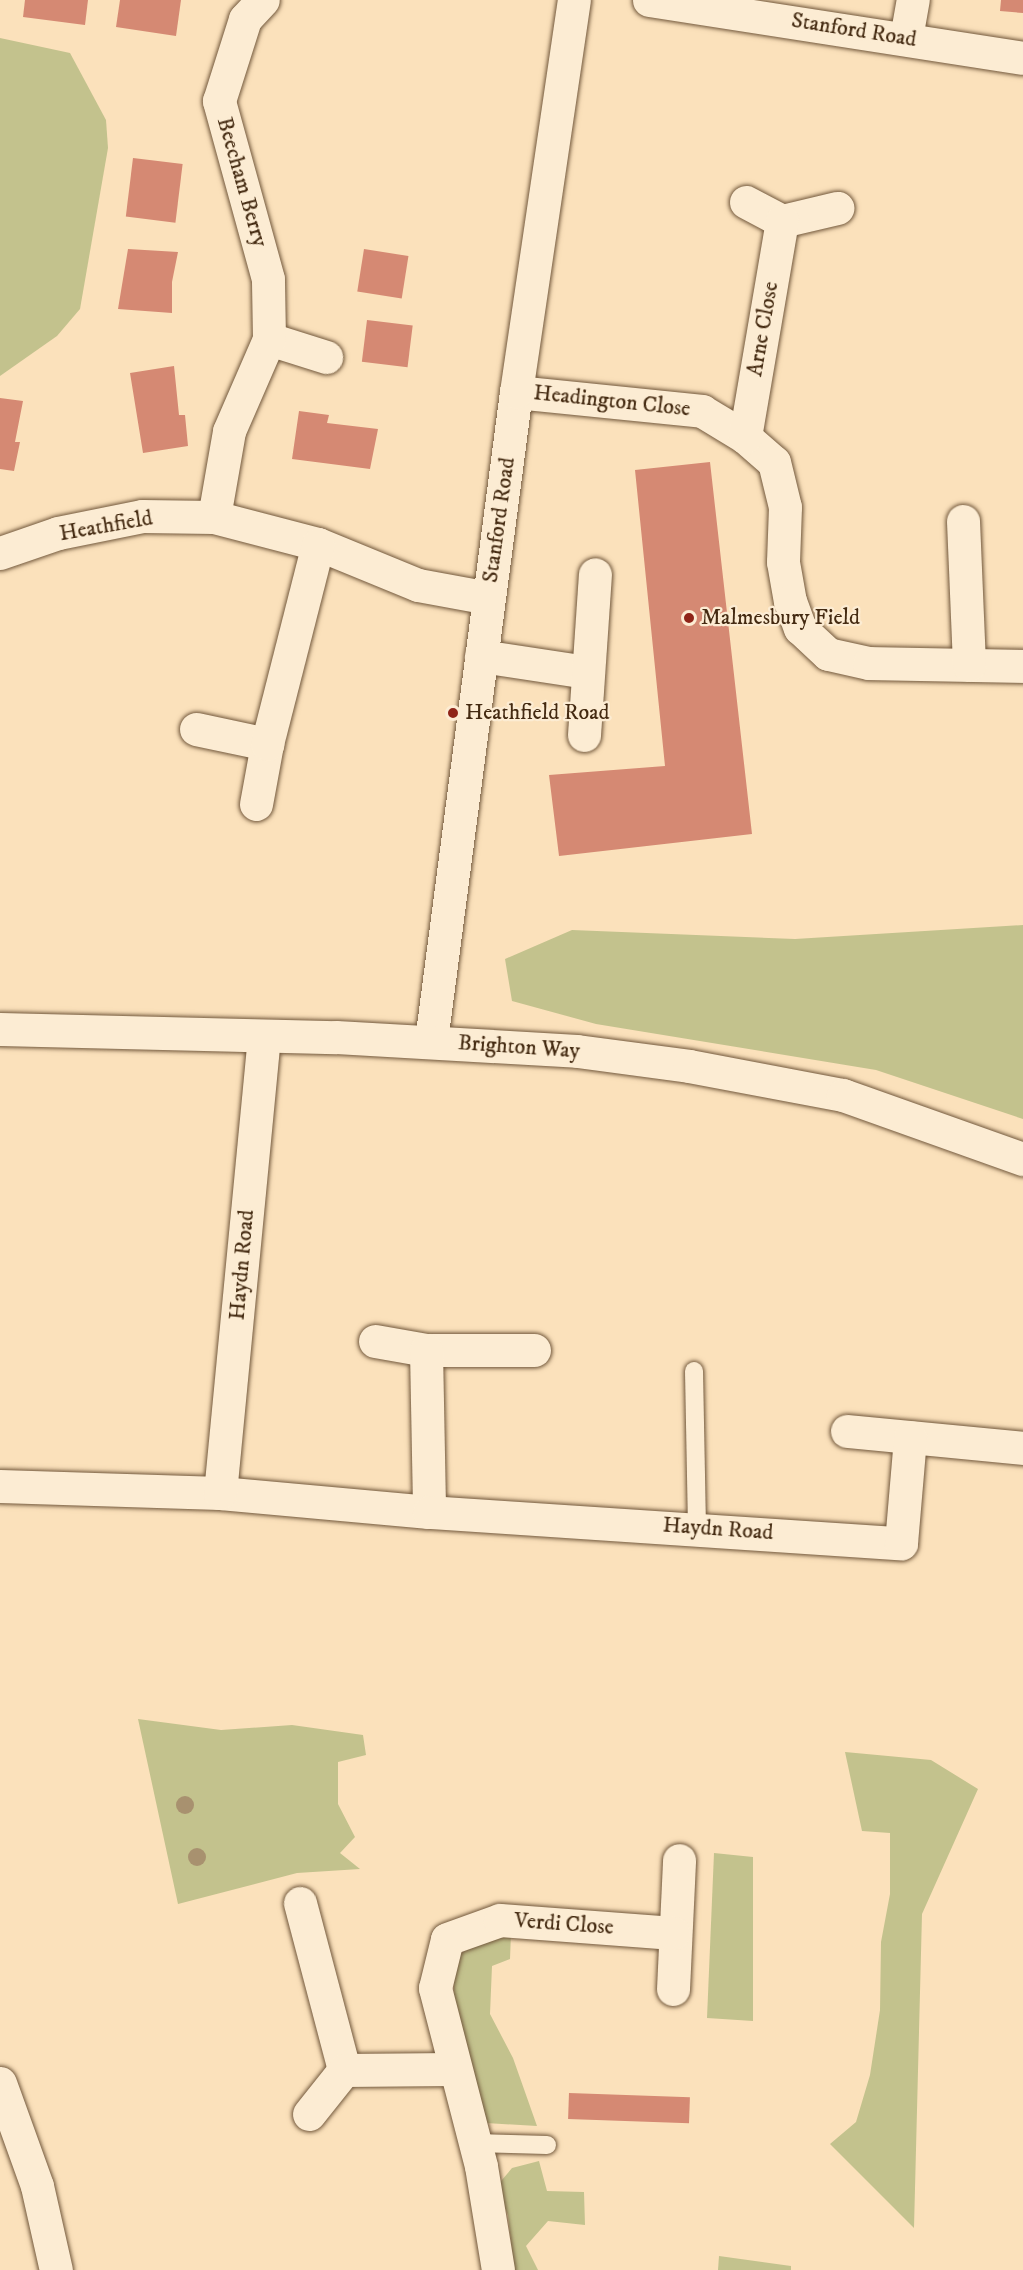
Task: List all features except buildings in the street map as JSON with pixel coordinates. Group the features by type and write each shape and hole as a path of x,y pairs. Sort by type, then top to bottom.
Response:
{"street":[{"name":"Beecham Berry","path":"214,517 229,431 269,339 268,279 219,100 245,19 263,0"},
{"name":"Stanford Road","path":"431,1041 516,392 574,0"},
{"name":"Stanford Road","path":"649,0 906,38 1023,58"},
{"path":"906,38 913,0"},
{"path":"746,202 782,221 837,208"},
{"name":"Arne Close","path":"745,437 782,221"},
{"path":"269,339 326,357"},
{"name":"Headington Close","path":"516,392 702,411 745,437 774,462 785,507 783,562 790,602 800,628 828,654 869,663 1023,666"},
{"name":"Heathfield","path":"0,553 58,533 142,516 214,517 318,544 418,585 489,598"},
{"path":"963,520 969,665"},
{"path":"256,804 267,744 318,544"},
{"path":"584,735 596,574"},
{"path":"481,656 588,672"},
{"path":"196,729 267,744"},
{"name":"Brighton Way","path":"0,1029 431,1041 577,1051 688,1066 843,1095 1023,1159"},
{"name":"Haydn Road","path":"220,1493 264,1038"},
{"path":"375,1341 426,1350 534,1350"},
{"path":"426,1350 429,1512"},
{"path":"848,1431 1023,1448"},
{"name":"Haydn Road","path":"0,1486 220,1493 429,1512 697,1527 901,1543 910,1437"},
{"path":"673,1989 674,1933 680,1860"},
{"path":"300,1903 344,2070"},
{"name":"Verdi Close","path":"498,2270 474,2143 453,2069 435,1988 447,1939 500,1920 674,1933"},
{"path":"344,2070 453,2069"},
{"path":"309,2114 344,2070"},
{"path":"0,2083 37,2186 56,2270"}],"lane":[{"path":"694,1371 697,1527"},
{"path":"474,2143 547,2145"}],"shaded area":[{"path":"0,38 70,53 106,120 108,148 80,309 57,336 0,376"},
{"path":"1023,925 1023,1119 876,1070 596,1024 512,1001 505,959 572,930 795,939"},
{"path":"138,1719 221,1730 292,1725 363,1735 366,1755 338,1762 338,1804 355,1837 340,1853 360,1869 297,1873 178,1904"},
{"path":"845,1752 931,1760 978,1789 922,1914 914,2228 830,2144 856,2122 870,2075 880,2010 881,1942 890,1894 890,1833 862,1831"},
{"path":"714,1853 753,1857 753,2021 707,2018"},
{"path":"511,1933 510,1959 492,1966 490,2014 513,2058 537,2126 486,2123 454,2015 454,1957 492,1936"},
{"path":"539,2161 547,2191 584,2192 585,2225 548,2221 526,2246 538,2270 514,2270 508,2215 496,2187 512,2168"},
{"path":"719,2256 791,2266 791,2270 718,2270"}],"place":[{"name":"Malmesbury Field","path":"689,618"},
{"name":"Heathfield Road","path":"453,713"}]}
